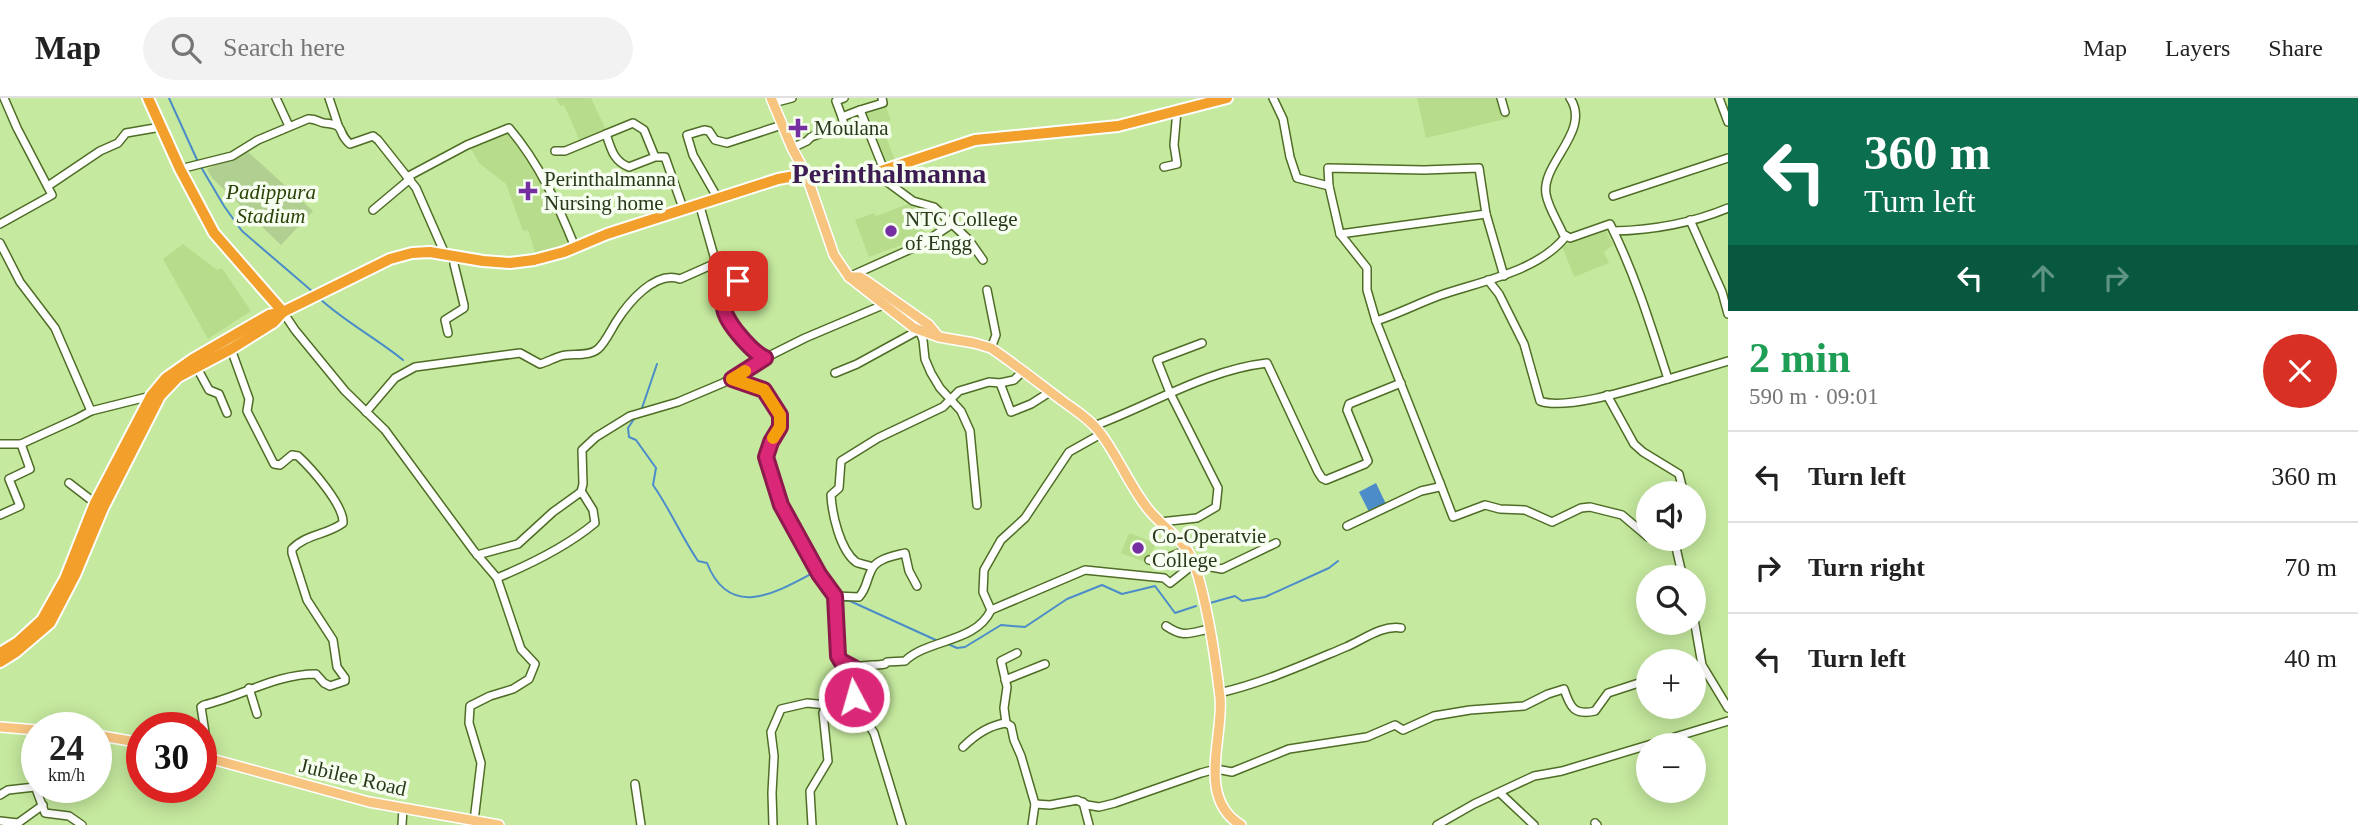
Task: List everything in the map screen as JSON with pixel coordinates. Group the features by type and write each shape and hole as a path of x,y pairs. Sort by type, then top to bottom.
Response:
{"highway":[{"path":"148,98 180,169 214,233 284,312"},
{"path":"0,662 50,623 75,575 103,508 160,396 192,359 269,315 284,312 390,259 412,253 450,254 510,263 534,260 778,178 806,174 845,176 879,171 975,140 1118,126 1227,98"},
{"path":"0,653 18,642 42,620 65,579 94,503 150,396 166,378 197,368 231,349 274,322 284,312"}],"main road":[{"path":"772,101 806,174 834,255 849,278 919,330 991,348 1098,430 1140,498 1187,550 1194,564 1209,629 1219,693 1221,713 1215,750 1222,807 1232,820 1241,825"},
{"path":"849,278 860,277 865,280 929,325 939,337"},
{"path":"0,727 21,729"},
{"name":"Jubilee Road","path":"217,760 369,802 499,825"}],"street":[{"path":"0,225 52,195 4,98"},
{"path":"276,98 289,126"},
{"path":"329,98 345,139 350,144 373,135 409,178 450,254 464,308 445,320 448,333"},
{"path":"772,101 792,98"},
{"path":"792,148 811,137 844,125 836,101 844,98"},
{"path":"842,117 884,103 882,98"},
{"path":"1273,98 1283,119 1297,178 1329,187"},
{"path":"1501,98 1504,111"},
{"path":"1570,98 1574,104 1573,128 1548,177 1546,195 1566,236 1610,224 1628,261 1668,379"},
{"path":"1719,98 1728,122"},
{"path":"860,110 879,171 913,201 934,207 973,245 983,260"},
{"path":"1164,167 1177,164 1174,145 1177,110"},
{"path":"180,169 232,156 258,140 312,118 322,123 338,125"},
{"path":"555,151 565,151 633,122 644,130 655,157"},
{"path":"717,197 693,155 687,135 704,130 709,131 715,140 727,143 782,125"},
{"path":"48,186 100,150 118,143 126,133 161,127"},
{"path":"373,210 409,178 467,145 509,128 522,144 556,201 575,247"},
{"path":"606,134 615,159 628,167 655,157 665,157 683,208"},
{"path":"1613,196 1728,158"},
{"path":"1504,275 1486,214 1479,169 1328,168 1329,187 1340,234 1367,268 1367,290 1376,321 1454,517 1485,505 1500,509 1525,510 1552,522 1581,508 1590,507 1622,515 1636,528"},
{"path":"699,203 716,263 738,281 745,296 724,305 723,313 734,330 765,358"},
{"path":"1614,231 1642,231 1728,208"},
{"path":"1340,234 1486,214"},
{"path":"1690,220 1725,291 1728,314"},
{"path":"849,278 922,244 952,225"},
{"path":"1376,321 1439,296 1504,275 1551,251 1566,236"},
{"path":"1,245 20,282 55,328 91,411"},
{"path":"727,271 753,260"},
{"path":"366,412 395,378 415,367 520,353 540,364 561,356 590,353 598,349 618,318 636,297 659,280 671,276 680,279 716,263"},
{"path":"1489,280 1499,293 1524,344 1540,401 1554,404 1607,395 1728,361"},
{"path":"987,290 996,335 991,348"},
{"path":"497,578 577,537 595,523 593,510 582,492 582,450 596,437 630,416 678,402 732,379 765,358 805,338 883,305"},
{"path":"284,312 295,330 337,381 385,430 497,578 522,649 535,664 529,678 513,689 470,706 469,723 481,763 481,823"},
{"path":"835,373 919,330 925,359 940,388 961,411 970,431 977,505"},
{"path":"1160,522 1197,518 1216,507 1218,488 1170,393 1157,360 1202,343"},
{"path":"201,712 201,707 249,688 291,677 314,673 330,686 345,681 337,667 332,640 309,604 292,553 298,543 317,533 340,526 344,518 326,489 298,456 292,455 280,465 274,464 247,411 249,399 231,349"},
{"path":"991,610 983,592 984,570 1001,540 1025,518 1069,452 1098,430 1170,393 1220,374 1267,363 1318,472 1326,480 1368,461 1347,410 1349,404 1401,383"},
{"path":"197,368 209,390 219,394 227,413"},
{"path":"872,567 856,562 843,545 836,526 831,495 839,488 841,461 878,438 943,407 959,391 989,382 1014,380 1023,371"},
{"path":"732,379 764,390 780,415 780,427 766,457 770,471 781,505 819,574 835,596 838,656 841,661 854,668"},
{"path":"1000,383 1011,412 1050,392"},
{"path":"1607,395 1634,444 1643,453 1679,474 1681,481"},
{"path":"0,444 21,444 91,411 150,396"},
{"path":"0,515 20,506 9,479 30,469 21,444"},
{"path":"69,483 94,503"},
{"path":"1347,526 1421,491 1439,487 1440,483"},
{"path":"477,555 518,544 582,492"},
{"path":"854,668 864,664 877,666 887,662 905,661 914,652 935,647 973,630 987,619 991,610 1085,570 1164,578 1170,583 1194,564 1222,569 1276,543"},
{"path":"1149,560 1157,562 1187,550"},
{"path":"835,596 859,597 866,589 872,567 884,558 905,553 909,571 917,586"},
{"path":"1166,626 1183,635 1209,629"},
{"path":"1219,693 1265,679 1354,643 1374,632 1401,628"},
{"path":"1006,723 1005,680 1001,661 1017,653"},
{"path":"1005,680 1045,664"},
{"path":"854,668 857,683 854,702 874,733 902,825"},
{"path":"1706,672 1728,708"},
{"path":"1035,804 1051,805 1077,800 1099,807 1216,769 1232,772 1289,749 1367,737 1395,725 1403,730 1434,716 1524,706 1564,689 1574,709 1583,714 1595,711 1608,693 1636,684"},
{"path":"249,688 257,714"},
{"path":"773,825 774,756 771,732 782,709 807,703 827,705 838,699 854,697"},
{"path":"812,825 810,791 828,761 823,713 827,705"},
{"path":"1437,825 1534,776 1562,771 1728,721"},
{"path":"963,747 995,725 1006,723 1011,726 1035,804 1032,825"},
{"path":"635,784 641,825"},
{"path":"0,795 8,790 21,789"},
{"path":"1500,793 1534,825"},
{"path":"1083,803 1088,825"},
{"path":"0,821 18,822 43,805 48,814 69,816 82,825"},
{"path":"402,825 403,808"}],"shaded area":[{"path":"556,98 591,98 606,130 580,141 564,105 560,106"},
{"path":"1417,98 1505,98 1510,118 1426,138"},
{"path":"885,104 891,120 886,122 891,135 886,137 895,160 884,164 864,112"},
{"name":"Perinthalmanna Nursing home","path":"510,131 522,144 573,245 536,255 528,230 523,231 506,184 479,163 469,145"},
{"name":"NTC College of Engg","path":"913,202 926,236 869,257 855,220 874,213 876,216"},
{"path":"1605,229 1613,245 1604,252 1609,263 1574,277 1562,246"},
{"path":"183,244 217,270 222,268 251,311 208,339 163,259"},
{"name":"Co-Operatvie College","path":"1129,533 1156,543 1148,563 1121,553"}],"green space":[{"name":"Padippura Stadium","path":"247,151 313,211 281,245 212,178 207,169"}],"water":[{"path":"1376,483 1386,504 1369,512 1359,492"}],"waterway":[{"path":"169,98 198,162"},
{"path":"201,167 242,231 313,292"},
{"path":"319,298 403,360"},
{"path":"642,408 657,364"},
{"path":"634,419 628,428 629,437 636,440 656,468 653,485 698,561 707,563 716,580 727,591 754,597 783,588 813,573 823,585"},
{"path":"1210,603 1235,596 1242,601 1265,597 1329,568 1338,561"},
{"path":"948,644 957,648 965,647 1001,625 1025,627 1067,599 1102,585 1122,594 1155,586 1175,613 1196,606"},
{"path":"839,600 850,601 938,641"}],"slow traffic":[{"path":"745,371 732,379 764,390 780,415 780,427 773,438"}],"place":[{"name":"Moulana","path":"798,128"},
{"name":"Perinthalmanna Nursing home","path":"528,191"},
{"name":"NTC College of Engg","path":"891,231"},
{"name":"Co-Operatvie College","path":"1138,548"}],"district":[{"name":"Perinthalmanna","path":"889,173"}],"route":[{"path":"738,281 745,296 724,305 723,313 734,330 760,357 765,358 732,379 764,390 780,415 780,427 766,457 781,505 819,574 835,596 838,656 841,661 854,668 856,673 854,697"}]}
